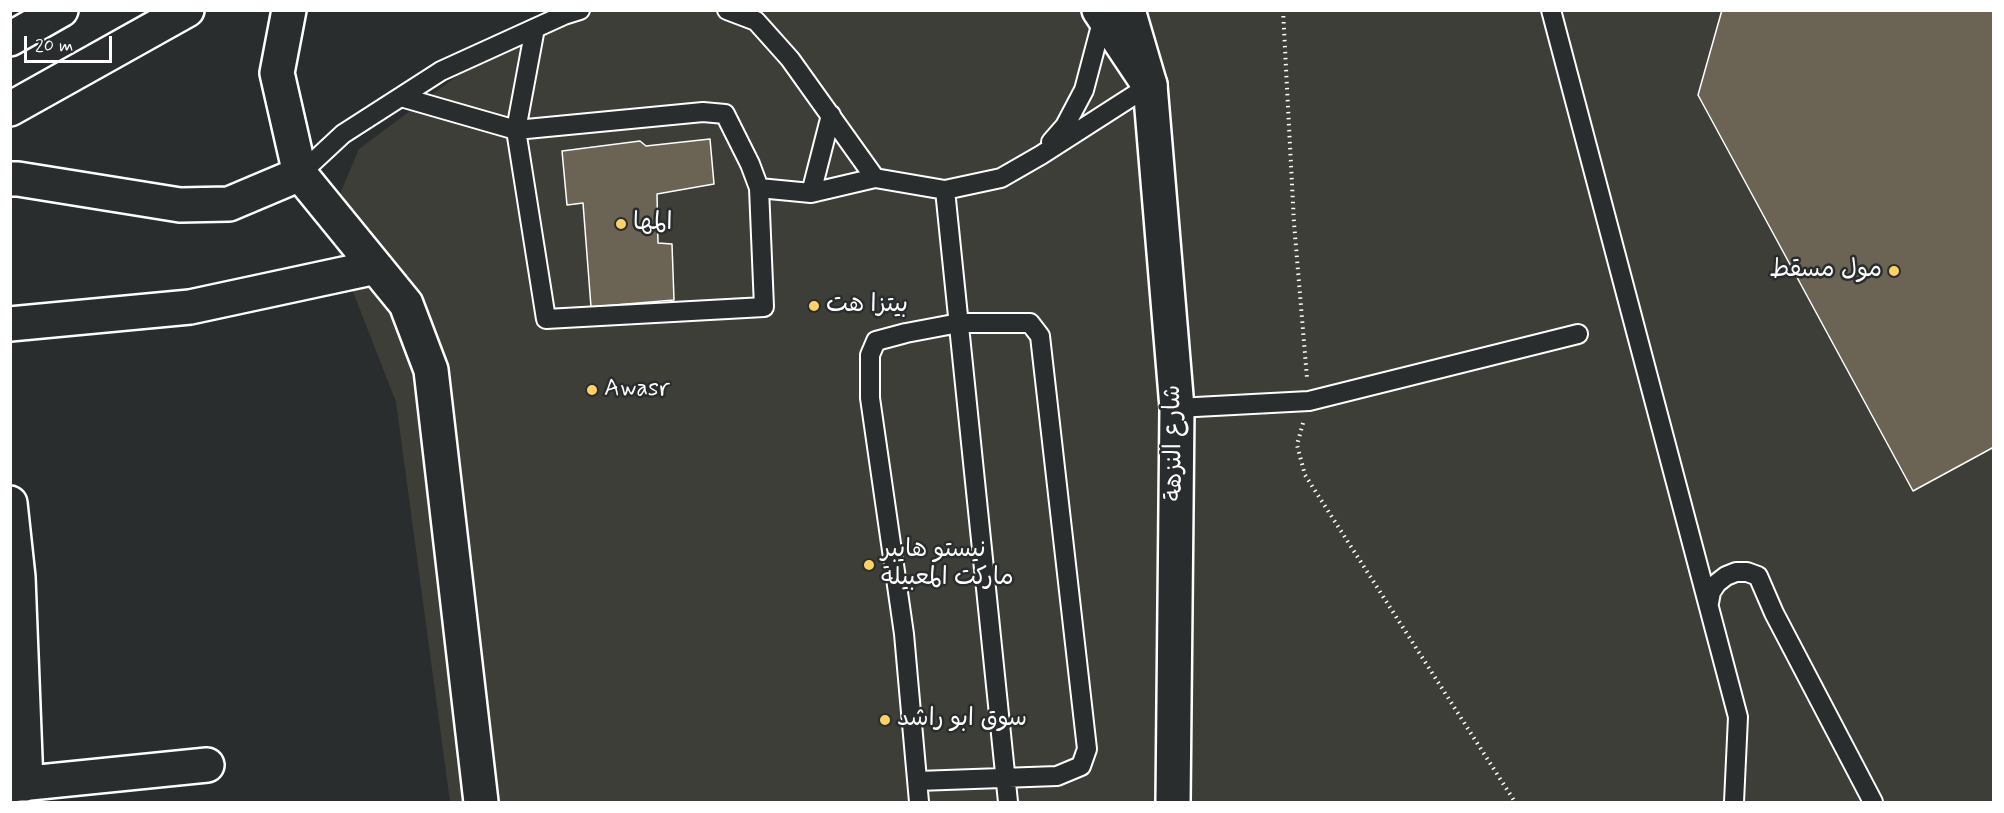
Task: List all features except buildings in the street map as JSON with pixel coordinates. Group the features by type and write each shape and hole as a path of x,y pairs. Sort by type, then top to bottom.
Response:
{"main road":[{"path":"10,39 61,10"},
{"path":"10,109 187,10"},
{"path":"289,10 277,73 300,174 406,303 431,370 481,802"},
{"name":"شارع النزهة","path":"1112,12 1150,85 1177,408 1173,802"},
{"path":"10,179 18,178 180,205 230,204 300,174"},
{"path":"10,324 190,307 376,267"},
{"path":"10,503 18,577 18,785 207,765"}],"lane":[{"path":"300,174 343,134 441,70 580,10"},
{"path":"727,10 756,21 790,59 875,178"},
{"path":"1551,10 1738,717 1734,802"},
{"path":"1041,155 1065,126 1084,90 1112,12"},
{"path":"401,97 516,130 703,112 725,114 750,164 759,188 764,307 546,320 516,130 535,28"},
{"path":"759,188 811,192 875,178 945,190 1001,177 1041,155 1150,85"},
{"path":"811,192 831,115"},
{"path":"945,190 1008,802"},
{"path":"918,781 1057,776 1081,766 1087,749 1040,336 1030,323 959,323 906,333 876,341 870,355 870,398 904,634 919,802"},
{"path":"1177,408 1309,401 1578,334"},
{"path":"1709,603 1711,592 1726,576 1747,572 1758,576 1774,613 1873,802"}],"path":[{"path":"1283,10 1294,223 1309,401 1297,445 1305,475 1515,802"}],"shaded area":[{"path":"544,11 1993,11 1993,802 450,802 396,402 327,225 359,149"}],"place":[{"name":"المها","path":"621,224"},
{"name":"مول مسقط","path":"1894,271"},
{"name":"بيتزا هت","path":"814,306"},
{"name":"Awasr","path":"592,390"},
{"name":"نيستو هايبر ماركت المعبيلة","path":"869,565"},
{"name":"سوق ابو راشد","path":"885,720"}]}
